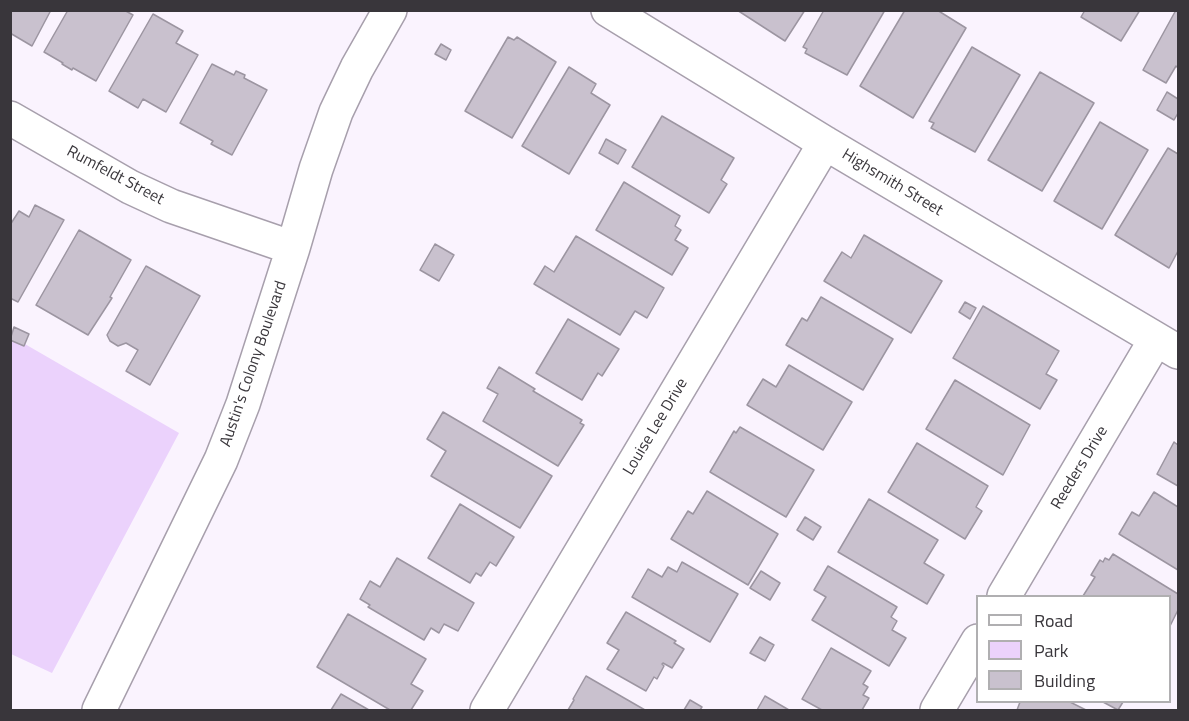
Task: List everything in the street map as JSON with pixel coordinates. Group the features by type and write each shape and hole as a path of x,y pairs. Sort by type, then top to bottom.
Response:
{"street":[{"name":"Austin's Colony Boulevard","path":"99,711 221,460 243,405 316,169 336,112 357,68 390,10"},
{"name":"Highsmith Street","path":"608,10 825,144 1167,346"},
{"name":"Rumfeldt Street","path":"10,118 130,187 171,206 293,248"},
{"name":"Louise Lee Drive","path":"487,711 825,144"},
{"name":"Reeders Drive","path":"1005,595 1167,346"},
{"path":"937,711 976,644"}],"green space":[{"path":"11,336 179,433 52,673 11,654"}],"building":[{"path":"10,10 51,10 32,46 10,33"},
{"path":"68,10 124,10 133,15 96,81 73,68 72,70 44,52"},
{"path":"737,10 805,10 785,41"},
{"path":"824,10 885,10 847,75 805,53 807,49 803,47"},
{"path":"905,10 937,10 966,28 913,118 860,86"},
{"path":"1085,10 1140,10 1121,41 1081,17"},
{"path":"1178,10 1178,68 1176,66 1166,83 1143,70"},
{"path":"153,14 183,31 176,43 198,55 166,112 143,99 138,108 109,91"},
{"path":"508,37 514,40 517,37 556,62 512,138 465,111"},
{"path":"441,44 451,50 446,60 435,54"},
{"path":"972,47 1020,75 975,152 931,128 934,123 929,121"},
{"path":"212,64 234,75 236,71 245,75 244,78 267,90 232,155 211,144 213,141 180,123"},
{"path":"569,67 596,84 591,93 610,105 569,174 522,146"},
{"path":"1040,72 1094,103 1042,191 988,160"},
{"path":"1167,92 1178,99 1178,113 1174,120 1157,110"},
{"path":"662,116 734,158 721,180 727,184 709,213 632,167"},
{"path":"1100,122 1148,150 1102,229 1054,201"},
{"path":"606,139 626,150 618,164 599,153"},
{"path":"1168,148 1178,154 1178,251 1169,268 1115,235"},
{"path":"624,182 680,216 675,226 681,230 675,240 688,248 672,275 596,230"},
{"path":"35,205 64,220 18,302 10,298 10,225 19,211 29,217"},
{"path":"79,230 131,260 110,297 112,298 88,335 36,305"},
{"path":"864,235 942,281 911,333 824,281 842,252 851,258"},
{"path":"576,236 664,288 647,318 635,311 620,335 534,284 545,266 554,272"},
{"path":"435,244 454,255 439,281 420,270"},
{"path":"146,266 200,296 150,385 126,371 138,350 126,343 118,346 110,341 107,335"},
{"path":"821,297 893,339 863,390 786,345 802,318 807,321"},
{"path":"965,302 976,308 970,319 959,312"},
{"path":"983,306 1059,351 1046,374 1057,380 1040,409 953,358"},
{"path":"568,319 619,349 602,376 598,373 582,400 536,373"},
{"path":"14,327 29,334 24,346 10,340"},
{"path":"789,365 852,402 823,450 747,405 763,379 776,387"},
{"path":"499,367 535,389 533,391 582,420 580,423 584,425 558,466 483,421 498,394 487,388"},
{"path":"955,380 1030,425 1003,475 926,429"},
{"path":"443,412 552,476 520,528 431,476 446,451 427,439"},
{"path":"740,427 814,470 786,517 710,472 734,431 736,433"},
{"path":"1174,442 1178,445 1178,486 1157,474"},
{"path":"917,443 988,486 976,507 982,511 965,539 888,492"},
{"path":"707,491 778,534 748,585 671,539 688,511 693,514"},
{"path":"1154,492 1178,507 1178,570 1119,534 1132,512 1139,516"},
{"path":"869,499 938,540 924,563 944,575 927,604 838,552"},
{"path":"460,504 514,537 496,566 490,562 481,576 476,573 470,583 428,558"},
{"path":"805,517 821,527 813,540 797,530"},
{"path":"1113,554 1178,594 1178,610 1171,624 1171,595 1084,595 1095,577 1091,575 1100,560 1103,562 1105,558 1109,560"},
{"path":"397,558 474,603 458,631 444,624 439,633 431,628 424,640 368,607 370,605 360,599 370,581 380,587"},
{"path":"682,562 738,594 710,642 632,597 648,569 662,577 668,567 677,572"},
{"path":"828,566 897,607 891,617 897,621 892,630 906,638 889,666 812,620 826,597 814,590"},
{"path":"761,571 780,583 770,600 750,588"},
{"path":"626,612 676,641 674,643 684,649 672,668 662,664 664,666 657,679 654,677 646,691 607,669 619,650 607,643"},
{"path":"348,614 426,659 411,684 423,691 411,710 390,710 317,667"},
{"path":"760,637 774,645 765,661 750,653"},
{"path":"831,648 871,671 863,684 868,687 863,695 869,698 862,710 822,710 802,699"},
{"path":"586,676 645,710 568,710"},
{"path":"341,694 369,710 331,710"},
{"path":"765,696 789,710 757,710"},
{"path":"690,700 702,707 700,710 684,710"},
{"path":"1020,703 1072,703 1086,710 1017,710"},
{"path":"1105,703 1122,703 1118,710"}]}
